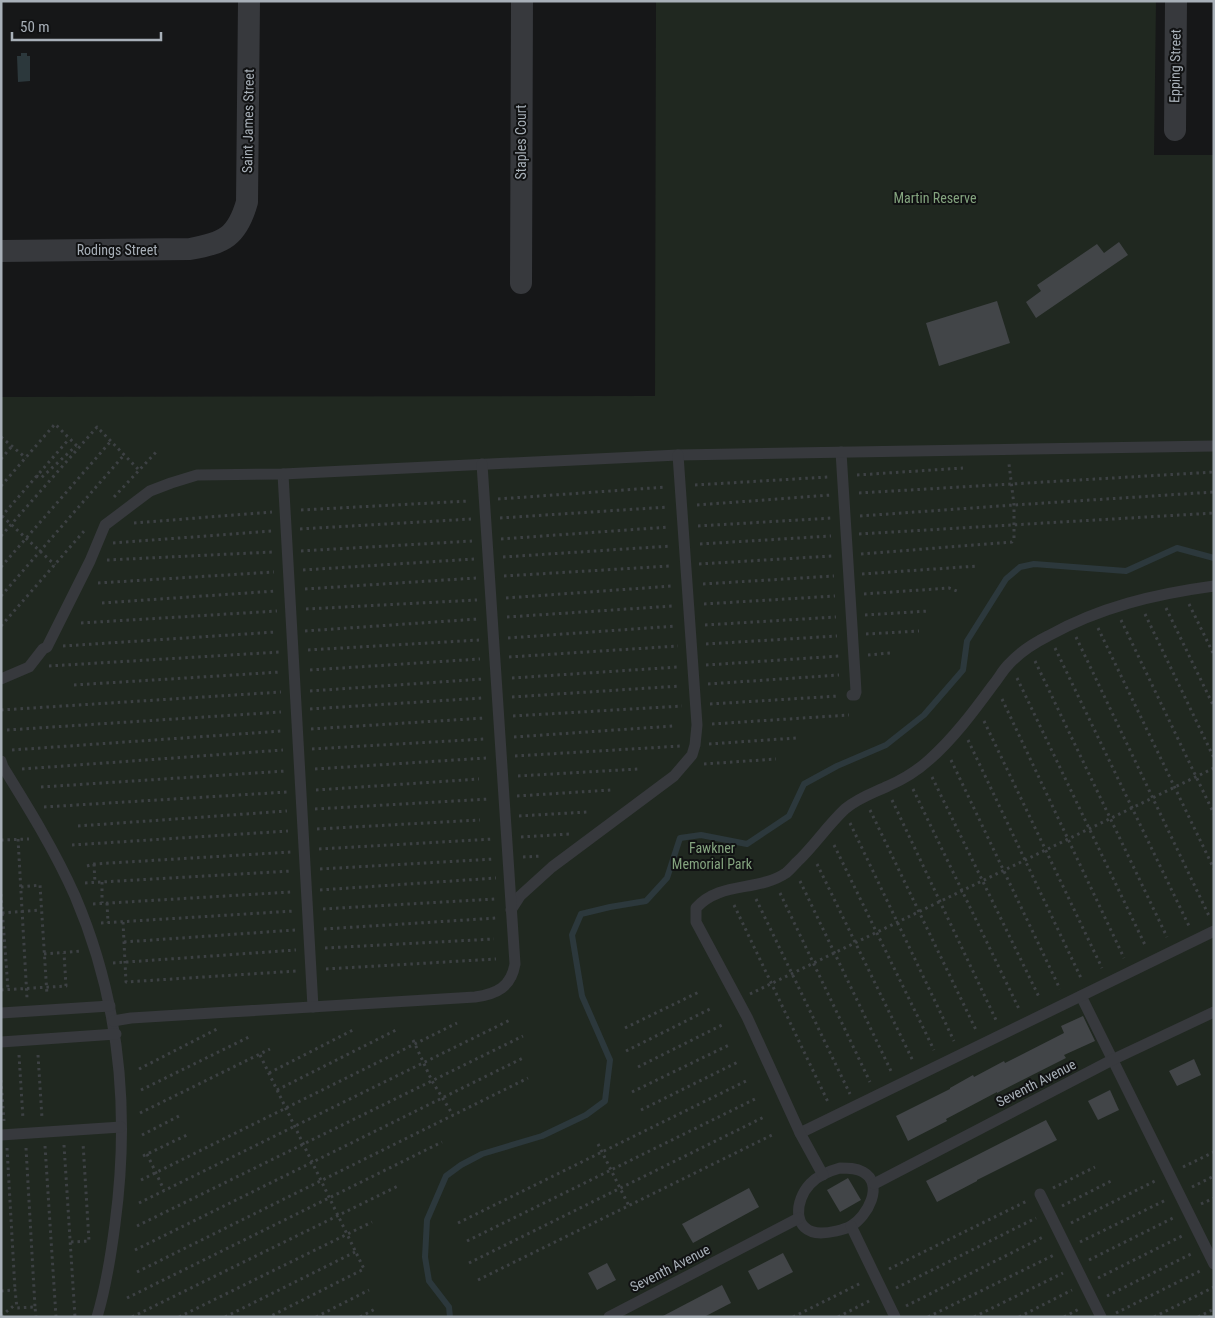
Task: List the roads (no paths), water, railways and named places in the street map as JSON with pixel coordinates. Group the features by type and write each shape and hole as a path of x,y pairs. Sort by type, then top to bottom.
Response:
{"street":[{"name":"Saint James Street","path":"230,236 239,224 247,202 250,1"},
{"name":"Staples Court","path":"521,283 522,1"},
{"name":"Epping Street","path":"1175,130 1176,1"},
{"name":"Rodings Street","path":"1,251 190,249 210,246 230,236"}],"lane":[{"path":"1,679 29,667 43,649 47,647 106,525 150,491 188,477 210,474 283,474 678,455 1214,446"},
{"path":"841,452 856,692 852,695"},
{"path":"511,910 526,890 570,854 674,776 692,756 695,745 696,725 678,455"},
{"path":"113,1021 140,1017 475,997 494,993 506,984 512,976 514,969 507,838 482,464"},
{"path":"283,474 313,1008"},
{"path":"823,1175 800,1133 738,1000 696,922 696,908 704,900 726,890 749,886 787,873 844,810 864,796 886,787 925,763 960,726 1000,674 1028,647 1070,624 1115,607 1182,590 1214,586"},
{"path":"3,766 47,839 69,884 94,950 116,1034 122,1156 110,1257 96,1317"},
{"path":"800,1133 1214,931"},
{"path":"1084,994 1106,1040 1112,1060 1205,1247 1209,1266"},
{"path":"1,1013 110,1006"},
{"name":"Seventh Avenue","path":"874,1184 1112,1060 1214,1012"},
{"path":"1,1042 116,1034"},
{"path":"4,1135 121,1127"},
{"path":"840,1168 852,1168 863,1172 874,1184 873,1195 866,1210 851,1226 820,1233 804,1226 799,1218 798,1205 805,1190 812,1182 823,1175 828,1171 840,1168"},
{"path":"1040,1194 1100,1317"},
{"name":"Seventh Avenue","path":"609,1317 799,1218"},
{"path":"851,1226 895,1317"}],"waterway":[{"path":"450,1317 449,1307 429,1281 425,1257 427,1220 446,1176 461,1165 482,1154 542,1136 586,1115 605,1101 610,1060 582,996 572,935 581,914 646,901 667,878 680,838 701,835 747,844 789,816 804,784 837,766 886,745 924,715 963,670 967,641 1006,579 1020,567 1034,564 1126,571 1177,548 1214,558"}],"park label":[{"name":"Martin Reserve","path":"935,198"},
{"name":"Fawkner Memorial Park","path":"712,856"}]}
